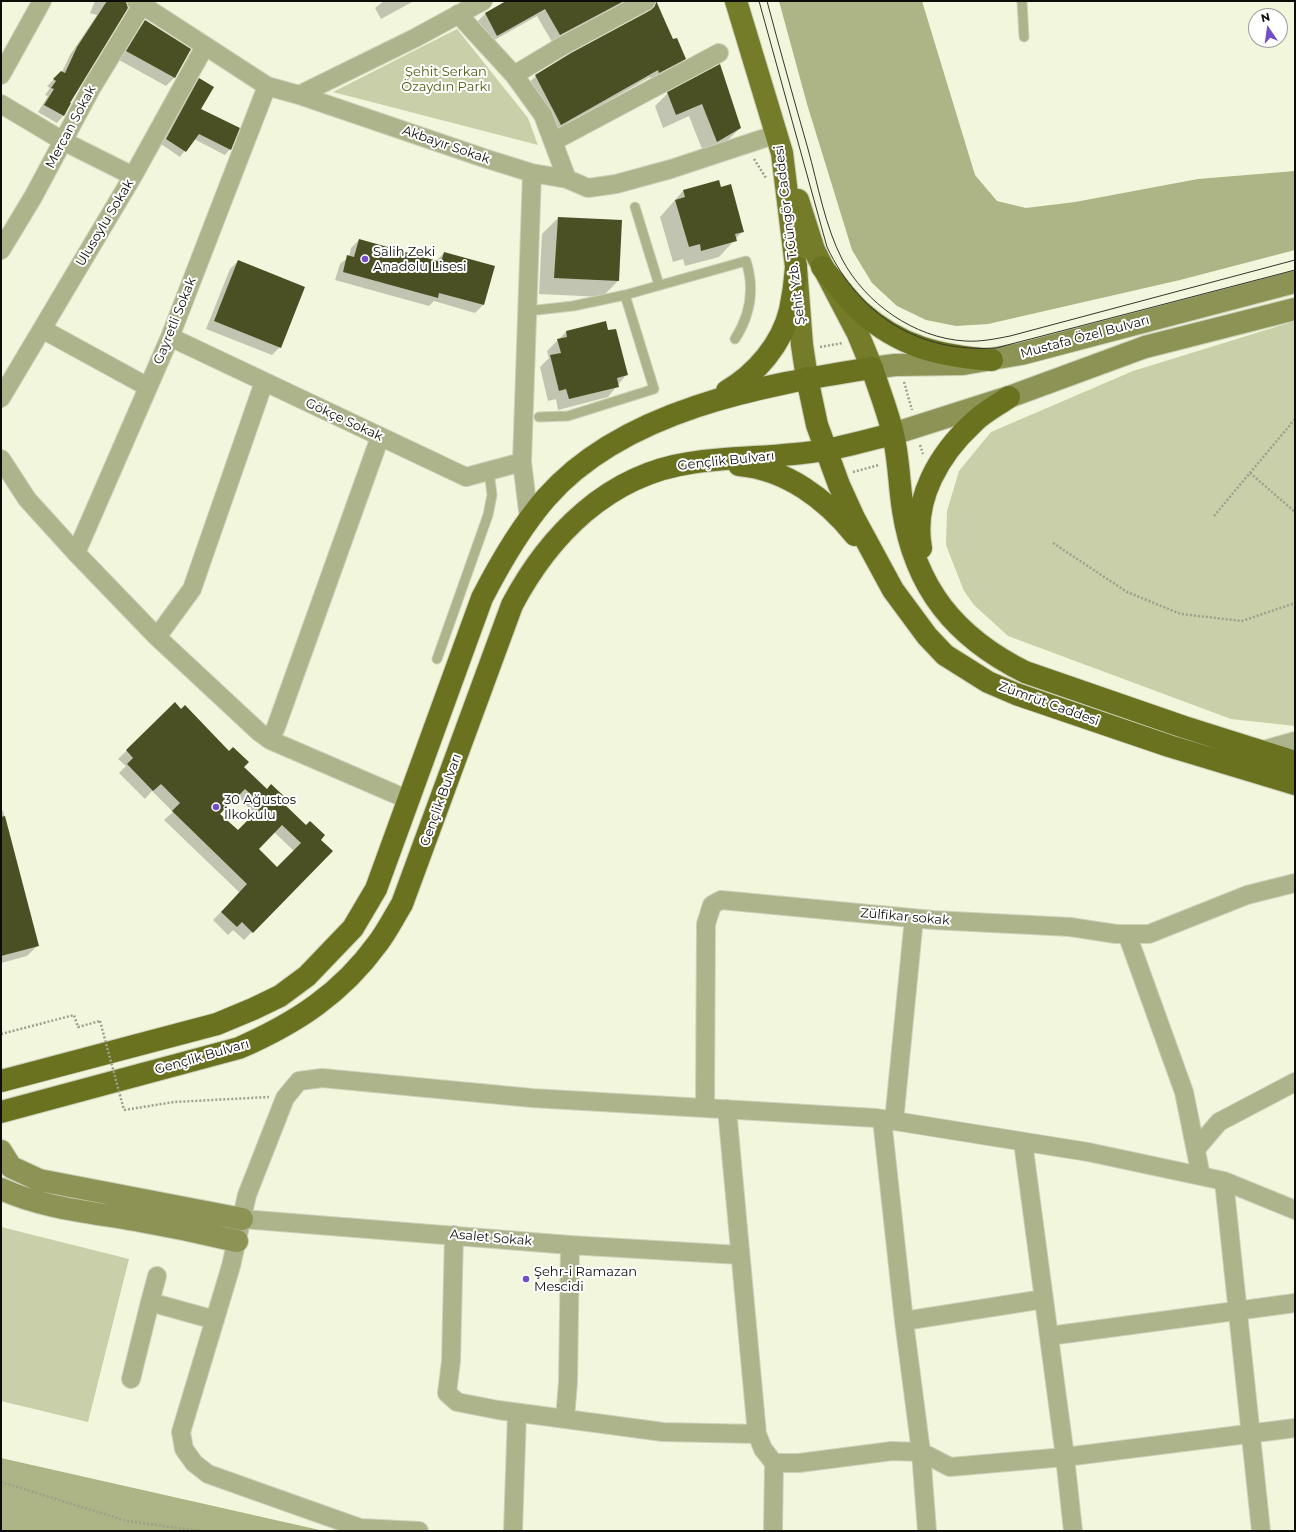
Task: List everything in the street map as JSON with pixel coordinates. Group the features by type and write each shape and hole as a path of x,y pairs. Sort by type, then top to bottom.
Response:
{"highway":[{"path":"707,402 738,385 752,373 772,350 790,311 796,267"},
{"path":"822,267 859,310 884,330 898,338 932,352 956,357 992,360"},
{"path":"1,1081 217,1024 280,996 306,976 353,928 376,889 482,598 497,570 530,519 546,498 568,476 596,454 644,428 707,402 748,390 807,378 872,368 893,434 903,510 916,562 937,601 951,620 966,635 1002,661 1025,672 1295,762"},
{"name":"Zümrüt Caddesi","path":"807,378 817,425 839,485 874,557 893,590 927,636 945,655 988,682 1042,704 1169,746 1295,784"},
{"path":"937,601 923,563 920,545 920,524 928,485 933,473 943,457 960,436 976,420 1009,397"},
{"name":"Gençlik Bulvarı","path":"2,1114 240,1048 272,1034 310,1011 349,978 378,943 402,904 512,604 525,580 541,556 566,528 587,509 609,494 638,478 665,468 689,462 826,450 893,434"},
{"path":"689,462 743,465 763,470 784,478 807,490 824,502 848,526 874,557"}],"main road":[{"name":"Şehit Yzb. T.Güngör Caddesi","path":"737,4 779,143 796,267 802,345 807,378"},
{"path":"779,143 814,250 858,334 872,368"},
{"name":"Mustafa Özel Bulvarı","path":"872,368 895,365 963,364 992,360 1021,354 1295,282"},
{"path":"893,434 1009,397 1145,347 1295,309"},
{"path":"1,1151 11,1166 39,1180 242,1219"},
{"path":"1,1189 18,1197 48,1205 165,1225 237,1241"}],"street":[{"path":"1,75 42,1"},
{"path":"299,95 483,1"},
{"path":"514,75 592,29 646,1"},
{"name":"Akbayır Sokak","path":"139,3 267,86 299,95 532,173 567,179 588,188 616,184 671,169 744,145 779,143"},
{"name":"Mercan Sokak","path":"1,250 33,197 139,3"},
{"path":"458,14 514,75 543,115 554,140 560,163 567,179"},
{"name":"Ulusoylu Sokak","path":"1,398 133,176 205,46"},
{"path":"554,140 719,53"},
{"name":"Gayretli Sokak","path":"76,553 170,337 267,86"},
{"path":"1,104 63,141 133,176"},
{"path":"530,519 522,462 532,173"},
{"path":"42,329 148,387"},
{"name":"Gökçe Sokak","path":"170,337 466,477 522,462"},
{"path":"157,637 192,588 264,382"},
{"path":"270,740 276,727 380,437"},
{"path":"1,459 27,499 76,553 157,637 270,740 409,800"},
{"path":"1263,752 1295,743"},
{"name":"Zülfikar sokak","path":"705,1108 706,924 712,905 721,900 914,918 1070,927 1127,934 1149,934 1247,895 1295,883"},
{"path":"914,918 888,1120 904,1321 921,1452 927,1531"},
{"path":"1127,934 1184,1092 1201,1176"},
{"path":"419,1531 362,1530 208,1474 194,1463 184,1449 181,1432 215,1320 248,1195 285,1098 299,1081 322,1078 532,1098 888,1120 1088,1152 1224,1181 1295,1210"},
{"path":"1196,1149 1219,1122 1295,1082"},
{"path":"727,1110 757,1434 763,1449 774,1463 773,1531"},
{"path":"1023,1142 1065,1457 1073,1531"},
{"path":"1224,1181 1252,1434 1261,1531"},
{"name":"Asalet Sokak","path":"242,1219 570,1245 740,1255"},
{"path":"454,1235 451,1361 447,1393 457,1402 517,1413 663,1432 757,1434"},
{"path":"565,1419 568,1382 570,1245"},
{"path":"131,1379 157,1276"},
{"path":"904,1321 1044,1299"},
{"path":"150,1302 215,1320"},
{"path":"1049,1336 1238,1309 1295,1303"},
{"path":"513,1531 517,1413"},
{"path":"774,1463 799,1463 892,1451 921,1452 950,1467 1065,1457 1295,1428"}],"lane":[{"path":"1022,1 1024,37"},
{"path":"635,207 659,285"},
{"path":"528,311 573,306 625,295 746,261 751,282 750,305 742,328 735,339"},
{"path":"539,417 568,416 654,389 625,295"},
{"path":"438,659 488,515 492,495 489,471"}],"path":[{"path":"744,145 747,154 756,161 767,180"},
{"path":"814,348 850,341"},
{"path":"904,381 912,411"},
{"path":"1214,516 1295,418"},
{"path":"917,455 929,452"},
{"path":"852,472 881,465"},
{"path":"1250,473 1295,512"},
{"path":"1053,543 1127,592 1180,614 1242,621 1295,603"},
{"path":"1,1034 74,1015 78,1027 100,1021 124,1110 146,1105 229,1098 263,1096 285,1098"},
{"path":"1,1482 127,1521 200,1531"}],"green space":[{"path":"779,1 922,1 975,175 997,201 1026,208 1075,202 1198,179 1295,171 1295,250 1180,280 988,324 956,326 926,320 897,306 872,283 852,250 807,104"},
{"name":"Şehit Serkan Özaydın Parkı","path":"457,29 528,118 538,145 333,92"},
{"path":"1295,321 1295,726 1231,719 1008,636 974,605 964,591 946,545 947,511 959,471 991,432 1133,371"},
{"path":"1,1227 129,1259 88,1422 1,1401"},
{"path":"1,1458 324,1531 1,1531"}],"building":[{"path":"107,1 126,1 128,8 70,103 64,116 44,105 54,89 51,88 56,81 53,79 61,71 65,73 77,47"},
{"path":"506,1 624,1 560,35 545,9 497,36 485,13"},
{"path":"656,1 673,39 677,38 686,59 659,73 658,70 561,125 535,75 571,53 651,10 655,6"},
{"path":"145,20 191,49 175,78 126,51"},
{"path":"720,64 741,128 717,142 702,104 676,115 667,92"},
{"path":"199,78 214,87 201,109 240,128 231,150 199,134 186,152 166,139"},
{"path":"719,180 721,187 731,184 744,232 735,234 737,241 701,251 700,244 689,247 675,200 685,197 683,190"},
{"path":"558,217 622,220 619,281 554,278"},
{"path":"359,239 441,262 444,252 495,266 484,305 439,293 438,298 343,272 347,255 354,257"},
{"path":"238,260 305,287 281,348 214,321"},
{"path":"606,321 608,330 616,329 628,375 617,378 619,387 569,399 566,389 559,391 550,355 561,353 557,339 567,337 566,331"},
{"path":"175,702 181,709 185,705 229,751 233,747 249,762 244,767 267,789 271,784 287,799 283,803 306,825 310,821 325,835 321,840 333,851 253,933 242,922 237,927 221,912 247,884 172,811 180,803 161,784 153,791 127,764 133,758 126,750","holes":["245,789 263,805 238,830 220,814","282,825 301,843 277,867 259,849"]},
{"path":"5,816 39,946 1,956 1,817"}],"tram line":[{"path":"759,1 827,247 856,293 875,311 895,325 917,336 942,344 968,348 996,348 1295,270"},
{"path":"767,1 822,205 836,246 852,275 864,290 893,315 910,325 928,333 946,338 965,341 982,341 1010,336 1295,260"}],"place":[{"name":"Salih Zeki Anadolu Lisesi","path":"365,259"},
{"name":"30 Ağustos İlkokulu","path":"216,807"},
{"name":"Şehr-i Ramazan Mescidi","path":"526,1279"}]}
